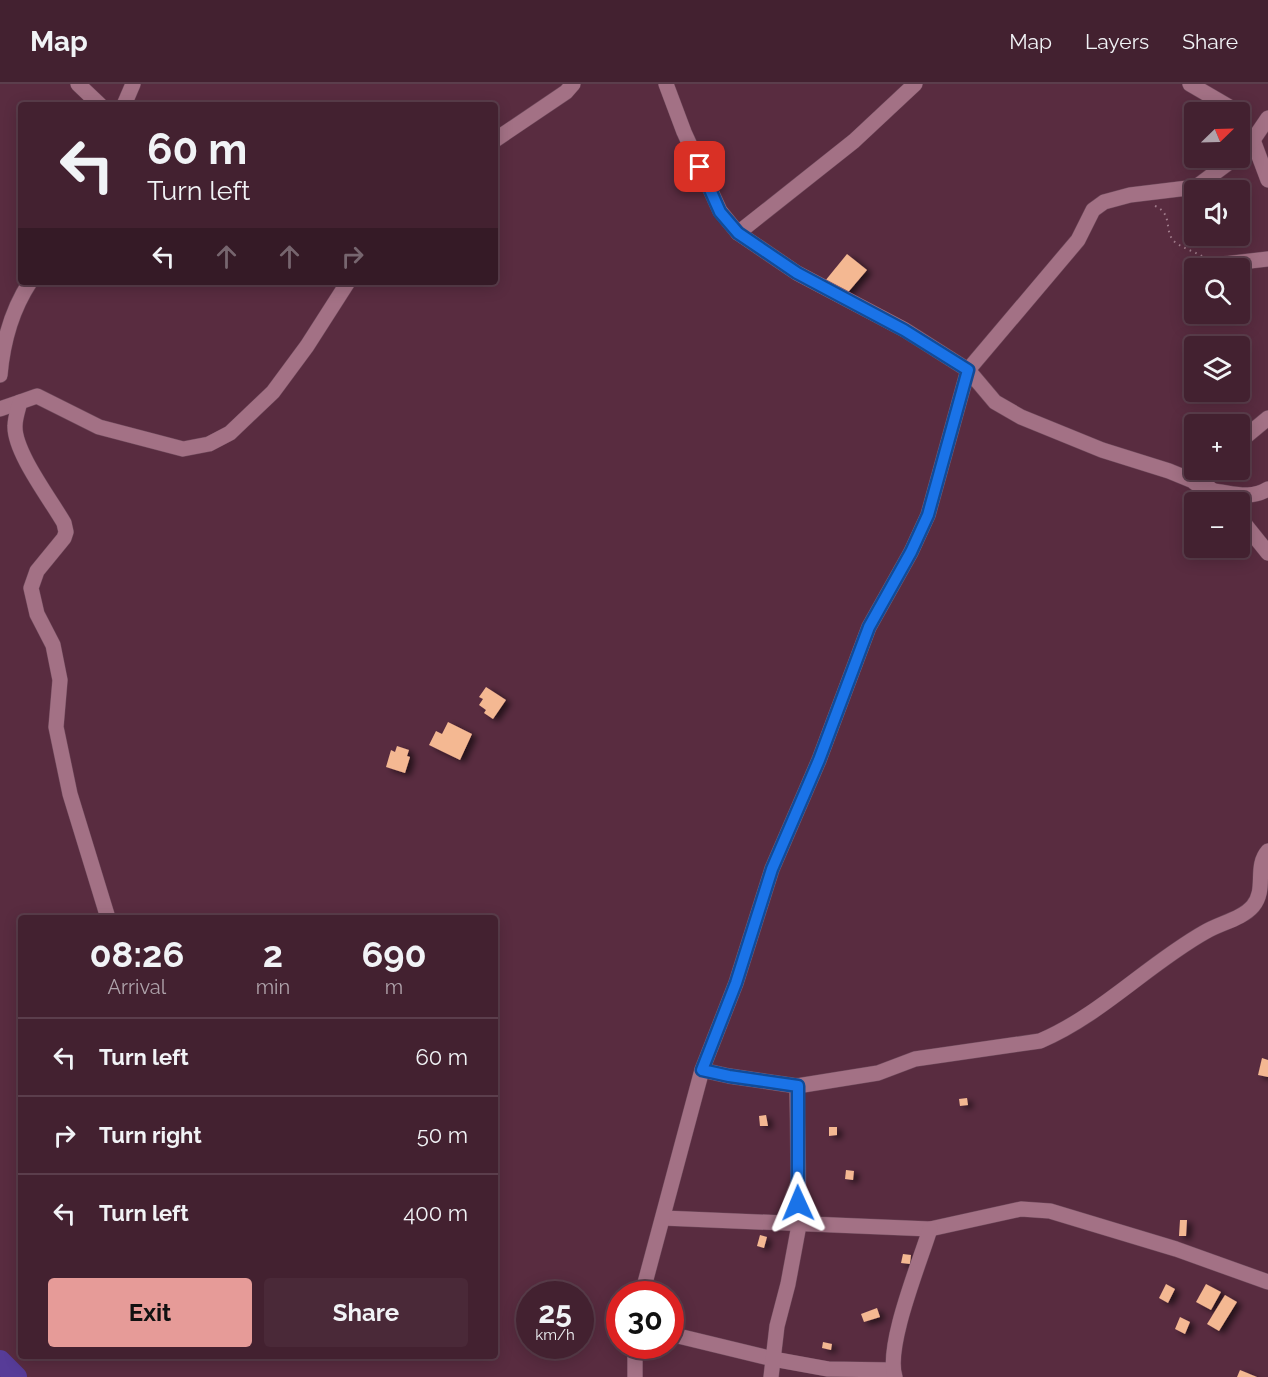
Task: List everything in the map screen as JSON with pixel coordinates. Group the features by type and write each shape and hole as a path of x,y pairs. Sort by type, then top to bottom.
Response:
{"street":[{"path":"78,84 97,102"},
{"path":"125,102 133,84"},
{"path":"498,138 566,92 573,84"},
{"path":"666,84 684,132 720,212 738,233 797,273 904,330 968,370 995,402 1021,417 1102,450 1169,471 1213,491 1246,496 1268,489"},
{"path":"738,233 854,141 915,84"},
{"path":"1190,84 1220,102"},
{"path":"1250,117 1265,122 1252,140 1268,180"},
{"path":"646,1281 702,1070 736,983 772,869 819,760 869,627 911,552 928,515 968,370 1078,240 1093,210 1104,202 1130,195 1196,187 1222,168"},
{"path":"1250,261 1268,259"},
{"path":"0,375 3,347 9,324 28,285"},
{"path":"0,409 37,396 99,427 183,449 209,444 230,433 273,392 307,346 346,285"},
{"path":"20,402 15,425 16,435 35,476 64,523 66,532 64,538 38,571 31,588 37,615 53,645 60,680 56,727 70,794 107,915"},
{"path":"1250,433 1268,418"},
{"path":"1195,483 1198,480"},
{"path":"1250,531 1268,553"},
{"path":"702,1070 798,1086 878,1072 915,1059 1034,1043 1057,1034 1182,945 1217,925 1247,913 1256,903 1261,890 1260,867 1262,857 1268,851"},
{"path":"771,1377 777,1326 788,1284 799,1225 798,1086"},
{"path":"663,1218 930,1229 1021,1209 1050,1211 1176,1249 1268,1281"},
{"path":"684,1337 773,1359 828,1369 894,1374 897,1334 930,1229"},
{"path":"635,1359 635,1377"}],"path":[{"path":"1151,204 1161,208 1167,217 1170,235 1175,242 1205,258"}],"building":[{"path":"847,254 867,270 844,297 825,281"},
{"path":"486,687 506,700 493,719 484,713 486,710 479,705 483,699 479,697"},
{"path":"448,722 472,734 460,760 429,745 436,731 442,734"},
{"path":"397,746 409,750 407,756 410,757 405,773 386,767 391,750 395,752"},
{"path":"1262,1058 1268,1060 1268,1077 1258,1075"},
{"path":"967,1098 968,1105 960,1106 959,1099"},
{"path":"766,1115 768,1126 760,1126 759,1116"},
{"path":"829,1127 837,1127 837,1135 829,1136"},
{"path":"846,1170 854,1171 853,1180 845,1179"},
{"path":"1180,1220 1187,1220 1186,1236 1179,1236"},
{"path":"760,1235 767,1237 764,1248 757,1246"},
{"path":"903,1254 911,1255 910,1264 901,1263"},
{"path":"1166,1284 1175,1289 1168,1303 1159,1298"},
{"path":"1206,1284 1221,1292 1211,1310 1196,1302"},
{"path":"1225,1295 1237,1302 1219,1331 1207,1324"},
{"path":"877,1308 880,1317 864,1322 861,1314"},
{"path":"1180,1317 1190,1322 1185,1334 1175,1329"},
{"path":"823,1342 832,1344 831,1350 822,1348"},
{"path":"1240,1370 1257,1377 1237,1377"}],"waterway":[{"path":"0,1361 16,1377"}],"route":[{"path":"700,167 720,212 738,233 797,273 904,330 968,370 928,515 911,552 869,627 819,760 772,869 736,983 702,1070 798,1086 798,1203"}]}
